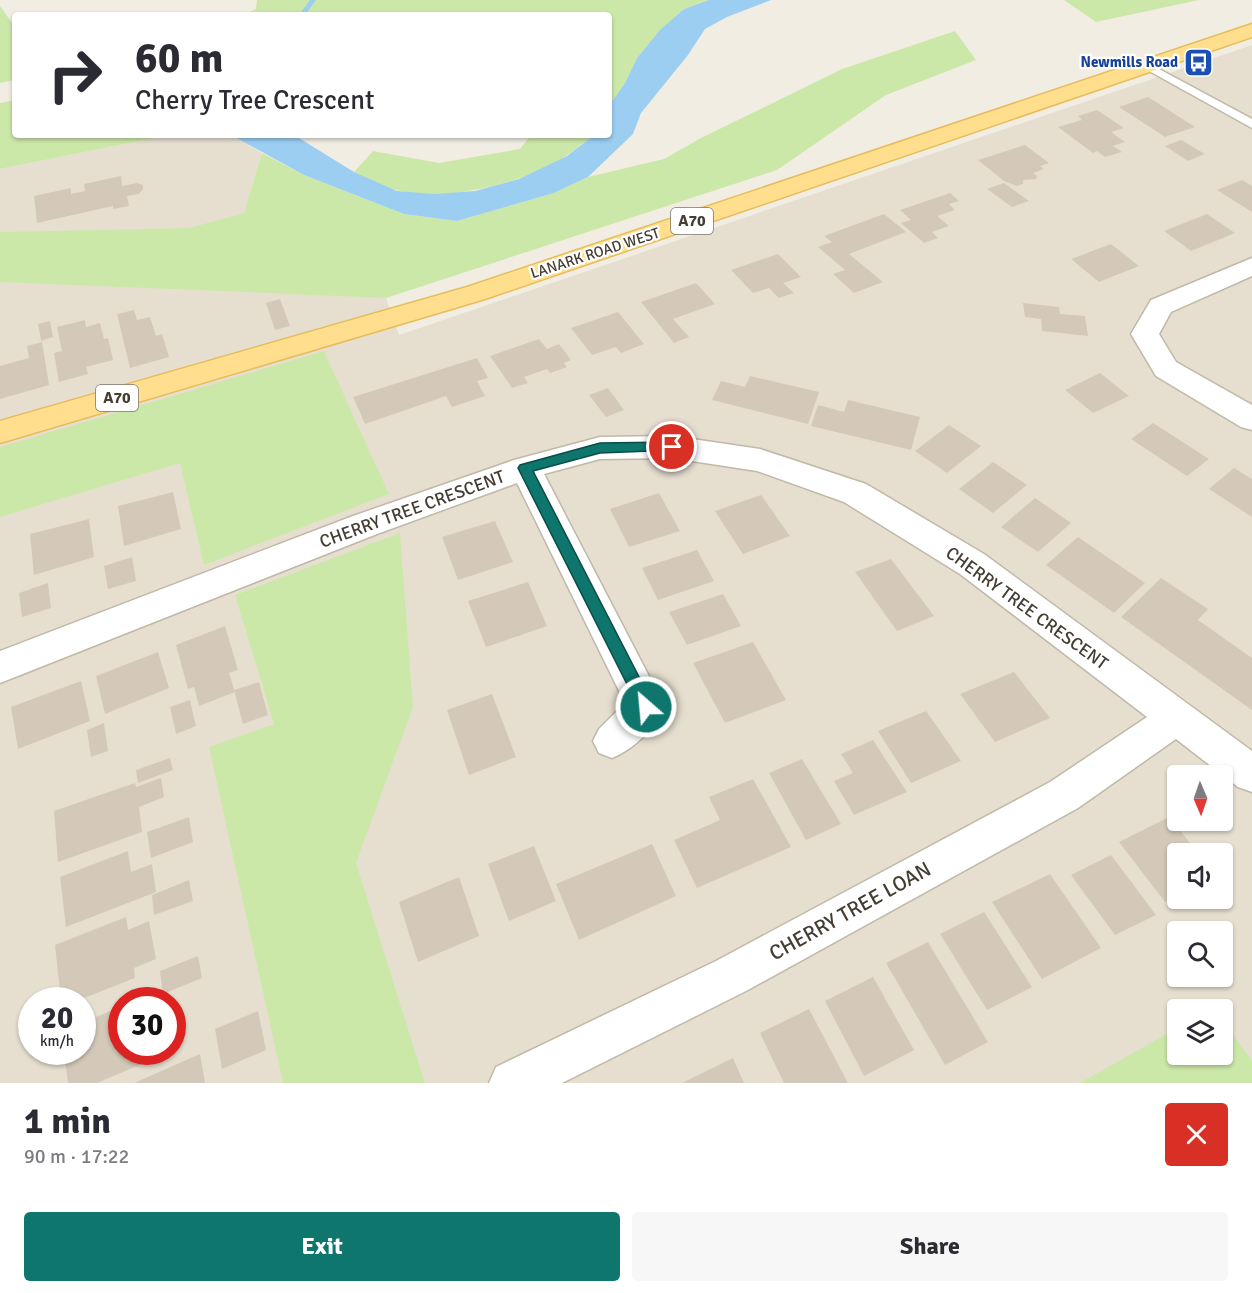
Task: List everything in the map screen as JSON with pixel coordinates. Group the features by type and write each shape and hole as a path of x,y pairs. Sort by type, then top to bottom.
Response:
{"main road":[{"name":"LANARK ROAD WEST","path":"0,432 476,293 1252,30"}],"street":[{"path":"1252,266 1161,306 1145,334 1166,369 1252,419"},
{"name":"CHERRY TREE CRESCENT","path":"0,667 354,529 525,468 600,448 672,447 760,460 855,493 972,564 1252,774"},
{"path":"525,468 646,707 612,741"},
{"name":"CHERRY TREE LOAN","path":"512,1083 731,976 1064,795 1176,718"}],"lane":[{"path":"1146,65 1252,124"}],"shaded area":[{"path":"1252,45 1252,1083 0,1083 0,169 154,138 236,138 262,153 244,213 386,298 399,335"}],"green space":[{"path":"257,0 709,0 684,9 660,31 637,58 625,83 612,102 612,12 250,12 256,9"},
{"path":"1064,0 1199,0 1096,22"},
{"path":"0,6 12,23 12,81 0,83"},
{"path":"955,31 976,60 886,95 777,170 386,298 0,282 0,232 189,228 244,213 262,153 304,175 404,214 457,221 554,193 588,177 664,159 701,138 842,69"},
{"path":"12,101 12,138 154,138 0,169 0,103"},
{"path":"529,138 590,138 566,156 533,173 495,186 454,193 433,194 396,190 354,172 373,151 439,163 520,149"},
{"path":"324,351 389,494 204,565 180,463 0,517 0,447"},
{"path":"400,533 413,707 356,863 425,1083 283,1083 209,747 274,724 235,595"},
{"path":"1167,1034 1167,1065 1233,1065 1233,1035 1252,1061 1252,1083 1080,1083"}],"water":[{"path":"709,0 771,0 727,17 705,29 688,55 641,113 633,134 588,177 554,193 457,221 404,214 304,175 236,138 299,138 354,172 397,191 434,194 475,191 519,179 567,156 590,138 612,138 612,102 625,83 637,58 660,30 684,9"}],"building":[{"path":"1148,97 1195,127 1165,137 1119,107"},
{"path":"1097,110 1124,128 1111,132 1125,142 1113,146 1122,152 1105,157 1097,151 1093,153 1058,127 1082,120 1078,116"},
{"path":"1181,140 1205,154 1188,161 1165,146"},
{"path":"1025,145 1049,163 1040,166 1044,169 1033,173 1037,176 1036,179 1023,180 1023,184 1017,186 1004,181 978,160"},
{"path":"121,176 122,186 137,183 143,185 139,194 127,196 129,206 113,209 113,206 37,223 34,196 71,188 71,194 85,191 84,184"},
{"path":"1242,180 1252,186 1252,212 1217,190"},
{"path":"1004,183 1029,201 1012,207 987,189"},
{"path":"950,193 959,201 949,204 955,210 937,216 949,226 932,232 938,238 924,243 901,223 911,220 900,210"},
{"path":"884,214 906,232 849,254 883,282 854,293 833,274 845,270 818,247 832,242 824,236"},
{"path":"1207,214 1235,233 1191,251 1164,231"},
{"path":"1111,244 1139,266 1099,282 1071,259"},
{"path":"778,254 801,277 783,283 794,293 779,298 769,288 753,293 731,270"},
{"path":"696,283 715,304 673,319 689,337 674,343 641,302"},
{"path":"280,299 290,326 275,330 266,303"},
{"path":"1023,303 1059,307 1060,314 1085,316 1088,336 1042,331 1041,319 1025,317"},
{"path":"134,310 137,320 150,317 156,336 162,334 169,357 130,368 117,314"},
{"path":"618,312 644,344 621,353 616,347 592,355 571,328"},
{"path":"85,320 86,327 100,323 104,339 108,338 113,360 86,367 88,374 59,382 54,353 62,351 57,327"},
{"path":"50,321 53,337 41,341 38,324"},
{"path":"539,339 547,349 559,344 571,360 564,363 567,367 550,373 547,369 524,377 528,383 512,388 490,356"},
{"path":"42,342 49,385 0,399 0,366 29,358 27,346"},
{"path":"477,358 488,378 477,381 485,396 452,407 446,396 365,424 353,397"},
{"path":"1100,373 1129,396 1093,413 1065,390"},
{"path":"750,376 819,392 808,424 712,400 721,381 745,387"},
{"path":"608,388 624,410 606,417 589,395"},
{"path":"848,400 920,417 911,450 811,426 818,405 844,412"},
{"path":"1153,423 1209,459 1187,476 1131,439"},
{"path":"949,425 981,446 947,473 915,451"},
{"path":"993,462 1027,485 993,513 959,489"},
{"path":"1234,468 1252,479 1252,517 1209,489"},
{"path":"173,492 181,529 124,546 118,506"},
{"path":"659,493 680,531 629,547 610,509"},
{"path":"761,495 790,536 743,554 715,511"},
{"path":"1035,498 1071,523 1038,552 1001,527"},
{"path":"89,519 94,557 34,575 30,534"},
{"path":"495,521 513,562 458,580 442,537"},
{"path":"1078,537 1145,583 1114,613 1046,565"},
{"path":"697,550 714,581 658,600 642,568"},
{"path":"132,557 136,581 108,589 104,566"},
{"path":"891,559 934,616 897,631 855,572"},
{"path":"1161,578 1208,609 1198,620 1252,658 1252,710 1121,617"},
{"path":"528,582 547,626 486,647 468,601"},
{"path":"48,583 51,608 22,617 19,593"},
{"path":"723,594 741,626 687,645 669,612"},
{"path":"225,626 238,670 229,673 235,692 199,706 194,687 188,689 176,645"},
{"path":"753,642 786,700 725,723 693,663"},
{"path":"158,652 169,688 105,714 96,676"},
{"path":"1014,672 1050,718 995,742 960,694"},
{"path":"81,681 90,721 18,749 11,707"},
{"path":"259,682 268,715 243,724 234,690"},
{"path":"492,694 516,757 469,775 447,710"},
{"path":"190,700 196,726 176,734 170,707"},
{"path":"926,711 961,761 911,783 878,731"},
{"path":"104,723 108,751 91,757 87,730"},
{"path":"873,740 907,792 854,815 834,781 853,773 841,754"},
{"path":"170,758 173,770 138,783 136,770"},
{"path":"802,759 841,824 806,840 769,773"},
{"path":"161,778 164,797 139,807 142,832 58,862 54,811 135,783 136,787"},
{"path":"753,779 791,847 697,888 674,840 720,820 709,797"},
{"path":"189,817 193,842 151,858 147,832"},
{"path":"1167,818 1167,831 1180,831 1190,843 1167,843 1167,901 1165,902 1119,842"},
{"path":"652,844 676,896 579,940 556,884"},
{"path":"534,846 556,901 509,921 488,864"},
{"path":"128,851 131,872 152,864 156,892 66,927 60,877"},
{"path":"1111,855 1156,915 1115,935 1071,875"},
{"path":"1050,874 1101,948 1042,979 992,902"},
{"path":"459,877 479,936 418,962 399,902"},
{"path":"189,880 193,901 154,915 152,895"},
{"path":"984,912 1032,987 987,1010 940,934"},
{"path":"126,917 128,930 149,921 156,959 134,968 135,978 96,993 96,987 60,987 55,945"},
{"path":"928,942 988,1042 945,1065 886,963"},
{"path":"198,956 202,978 180,987 162,987 160,971"},
{"path":"873,977 914,1050 864,1076 825,1001"},
{"path":"809,1009 848,1083 784,1083 760,1033"},
{"path":"258,1011 266,1050 222,1069 215,1029"},
{"path":"108,1012 108,1065 139,1065 97,1083 68,1083 66,1065 96,1065 96,1017"},
{"path":"200,1054 205,1083 134,1083 175,1065 186,1065 186,1060"},
{"path":"733,1058 744,1083 682,1083"}],"waterway":[{"path":"304,12 313,0"}],"place":[{"name":"Newmills Road","path":"1199,62"}],"route":[{"path":"646,707 525,468 600,448 672,447"}]}
